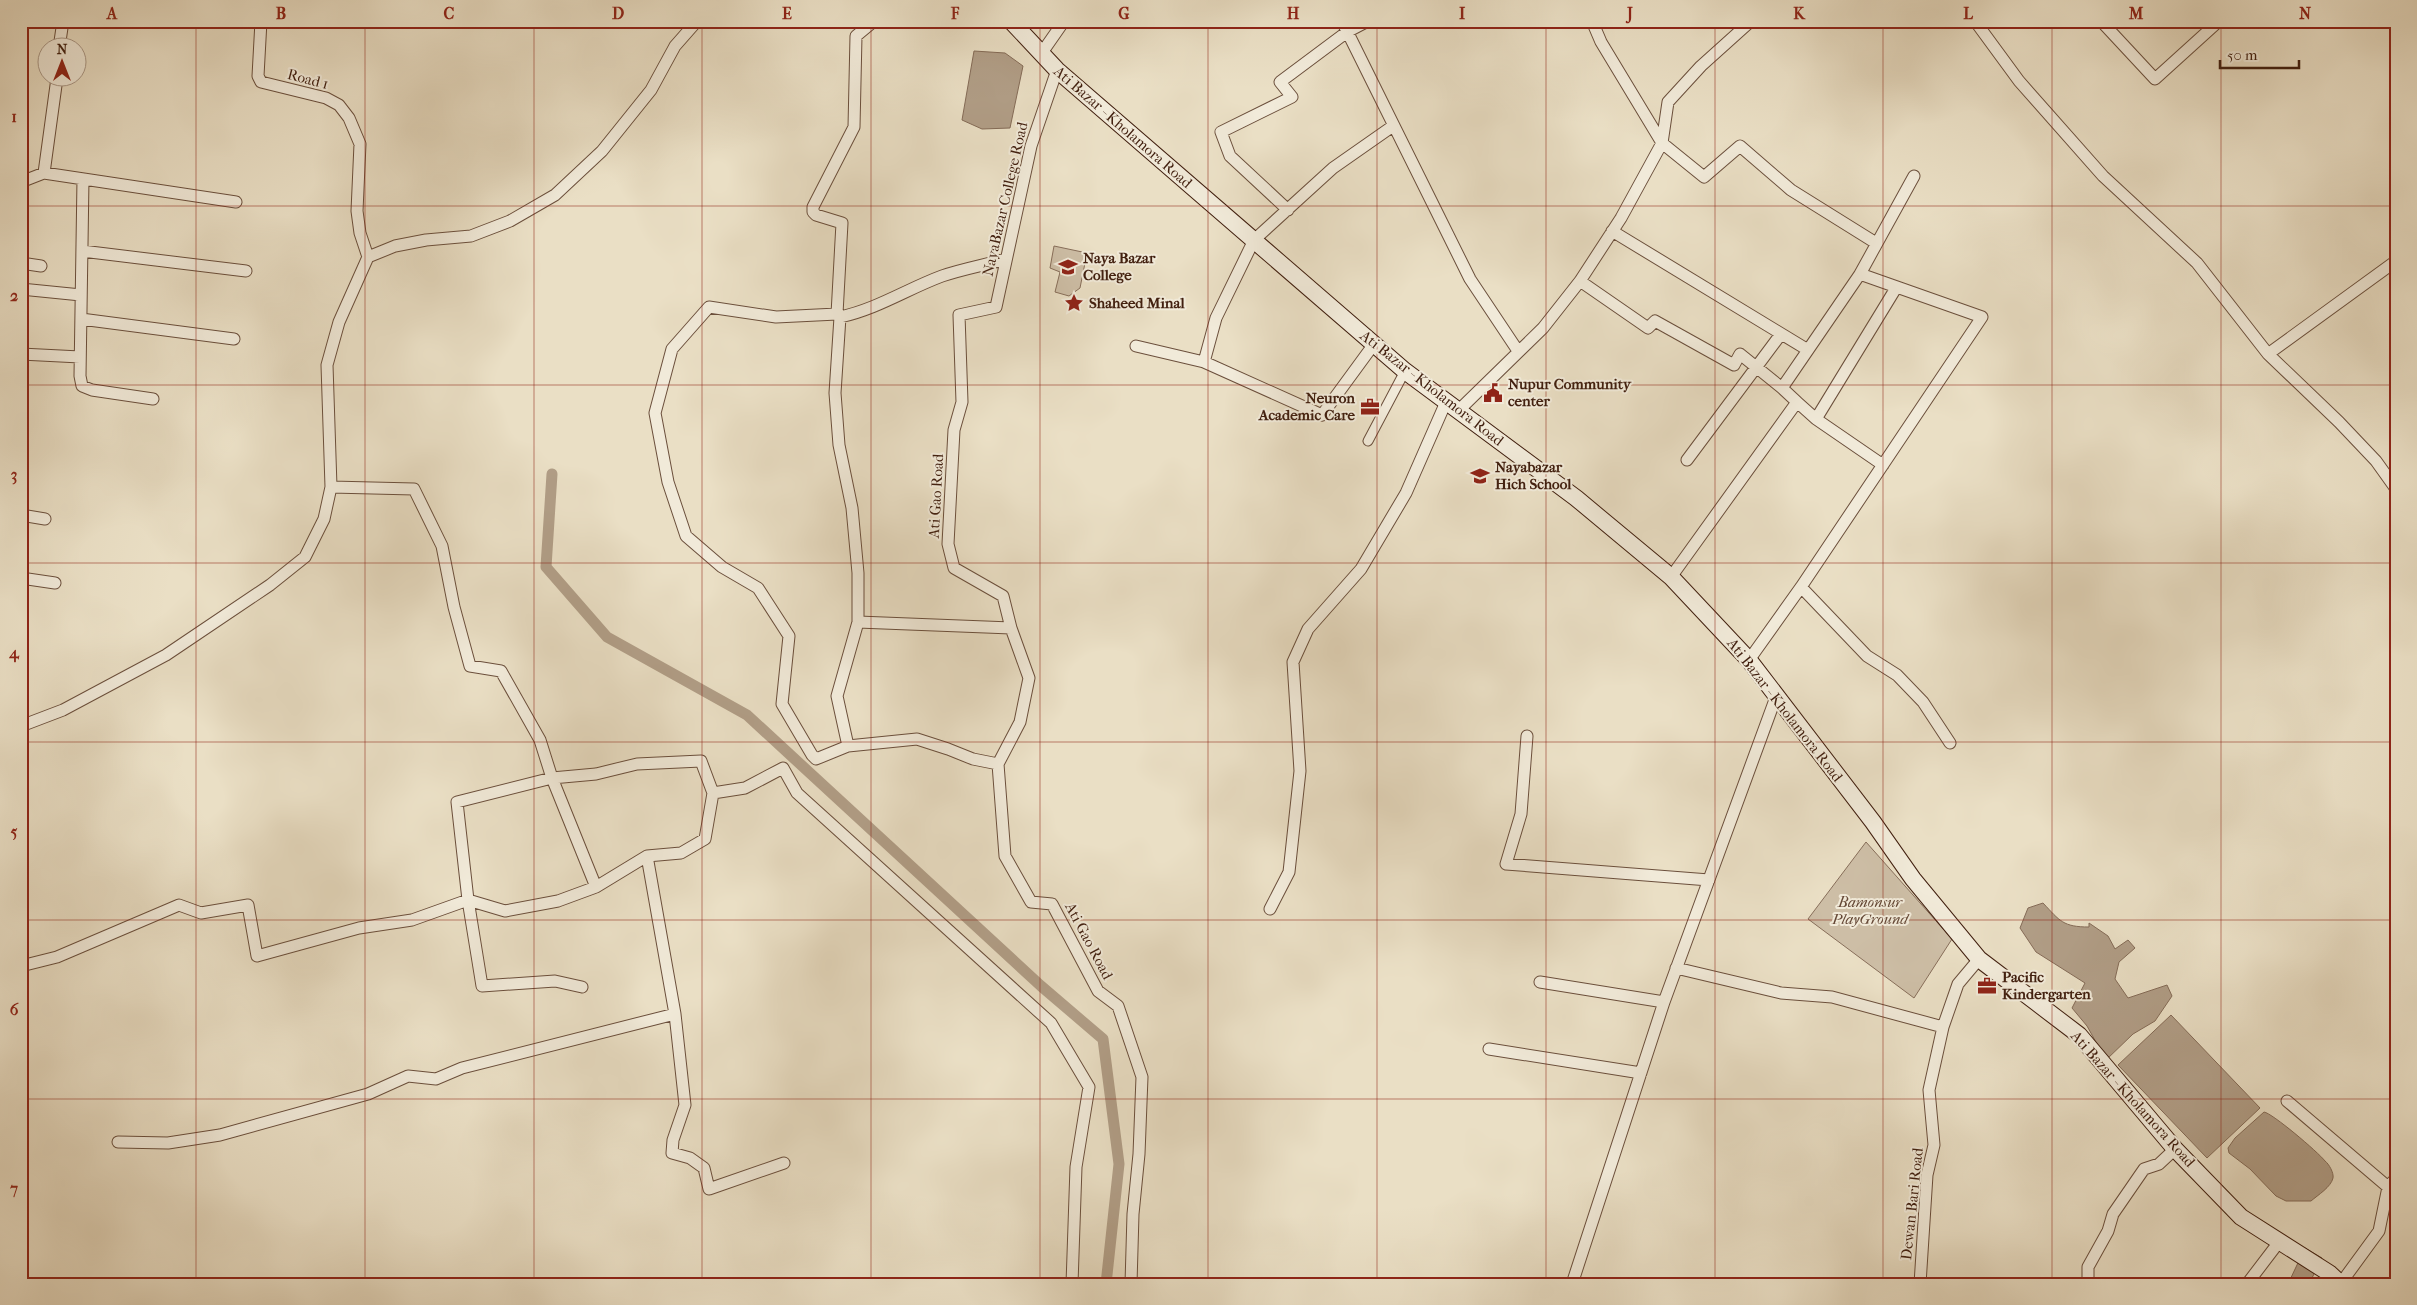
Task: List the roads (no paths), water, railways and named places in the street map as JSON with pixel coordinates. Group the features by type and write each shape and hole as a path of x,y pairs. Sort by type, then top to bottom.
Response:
{"main road":[{"name":"Ati Bazar - Kholamora Road","path":"1011,21 1057,70 1405,371 1576,498 1671,577 1749,660 1873,822 1913,879 1979,959 2079,1035 2175,1148 2241,1217 2337,1280"}],"street":[{"path":"60,38 63,21"},
{"name":"Road 1","path":"261,21 258,76 261,82 326,98 339,105 349,118 360,144 357,210 360,233 368,257"},
{"path":"21,726 64,710 166,655 270,585 305,557 324,519 331,487 327,365 339,322 368,257 395,246 426,240 470,236 510,221 555,195 602,152 651,90 675,46 697,21"},
{"path":"848,746 837,696 858,622 858,573 852,508 839,445 835,393 842,223 816,216 812,212 854,127 856,36 874,21"},
{"path":"1041,54 1064,21"},
{"path":"1342,21 1470,279 1518,351"},
{"path":"1288,210 1230,156 1221,132 1292,97 1280,82 1347,32 1368,21"},
{"path":"1592,21 1601,42 1662,143 1704,177 1740,146 1791,190 1876,244"},
{"path":"1270,909 1289,872 1300,771 1293,662 1308,629 1361,569 1406,493 1452,407 1543,328 1580,281 1612,231 1662,143 1668,102 1701,66 1751,21"},
{"path":"1975,21 2019,81 2103,176 2197,263 2268,354 2340,422 2376,461 2396,489"},
{"path":"2101,21 2155,79 2219,21"},
{"name":"NayaBazar College Road","path":"996,307 1030,146 1057,70"},
{"path":"44,173 56,88"},
{"path":"1204,362 1216,318 1254,240 1333,168 1393,126"},
{"path":"21,182 44,173 236,202"},
{"path":"1782,388 1860,274 1914,176"},
{"path":"83,179 80,319 80,376 82,386 92,390 153,399"},
{"path":"1612,231 1808,350"},
{"path":"82,252 246,271"},
{"path":"998,764 973,759 948,748 917,739 848,746 816,759 782,704 789,636 758,588 722,567 686,536 668,482 655,413 672,348 709,307 776,317 839,315 860,312 943,276 1006,259"},
{"path":"2268,354 2396,261"},
{"path":"21,263 41,266"},
{"path":"1749,660 1802,587 1982,317 1860,274"},
{"path":"1580,281 1648,328 1655,321 1734,365 1740,354 1756,365 1816,418 1883,464"},
{"path":"1816,418 1896,288"},
{"path":"21,289 81,295"},
{"name":"Ati Gao Road","path":"996,307 959,316 962,402 954,430 948,544 954,568 1002,596 1029,678 1020,722 998,764 1005,856 1030,902 1052,904 1098,991 1118,1006 1142,1077 1139,1154 1133,1214 1131,1284"},
{"path":"80,319 234,339"},
{"path":"1687,460 1756,365 1781,334"},
{"path":"1136,346 1204,362 1322,415 1374,344"},
{"path":"21,354 80,358"},
{"path":"1368,441 1405,371"},
{"path":"1671,577 1797,402"},
{"path":"331,487 414,489 442,546 454,607 470,666 501,671 540,740 552,778 596,886"},
{"path":"21,515 46,518"},
{"path":"21,578 55,583"},
{"path":"1802,587 1867,656 1897,675 1923,702 1950,743"},
{"path":"858,622 1011,628"},
{"path":"1572,1284 1664,1002 1776,697"},
{"path":"1528,736 1521,814 1506,864 1709,880"},
{"path":"21,966 57,957 179,905 202,914 248,905 257,956 359,928 412,920 468,900 505,911 558,901 596,886 647,856 681,853 705,839 713,793 701,761 637,764 596,774 552,778 457,802 468,900 482,986 555,982 582,987"},
{"path":"713,793 745,788 783,768 797,793 1051,1023 1089,1087 1076,1167 1072,1284"},
{"path":"647,856 675,1014 685,1105 673,1140 672,1152 690,1158 704,1168 709,1189 784,1163"},
{"name":"Dewan Bari Road","path":"1920,1284 1927,1175 1934,1145 1929,1090 1943,1027 1958,984 1979,959"},
{"path":"1676,968 1781,993 1832,997 1943,1027"},
{"path":"1540,982 1664,1002"},
{"path":"118,1142 168,1143 220,1135 368,1094 408,1076 436,1079 462,1068 675,1014"},
{"path":"1489,1049 1641,1073"},
{"path":"2287,1102 2388,1187"},
{"path":"2088,1284 2088,1267 2108,1231 2113,1214 2144,1169 2159,1164 2175,1148"},
{"path":"2337,1280 2379,1230 2388,1187 2396,1178"},
{"path":"2248,1284 2282,1245"}],"waterway":[{"path":"552,474 546,567 607,637 747,715 1041,986 1103,1039 1119,1164 1106,1284"}],"place":[{"name":"Naya Bazar College","path":"1068,267"},
{"name":"Shaheed Minal","path":"1074,303"},
{"name":"Nupur Community center","path":"1493,393"},
{"name":"Neuron Academic Care","path":"1370,407"},
{"name":"Nayabazar Hich School","path":"1480,476"},
{"name":"Pacific Kindergarten","path":"1987,986"}],"park label":[{"name":"Bamonsur PlayGround","path":"1870,910"}]}
